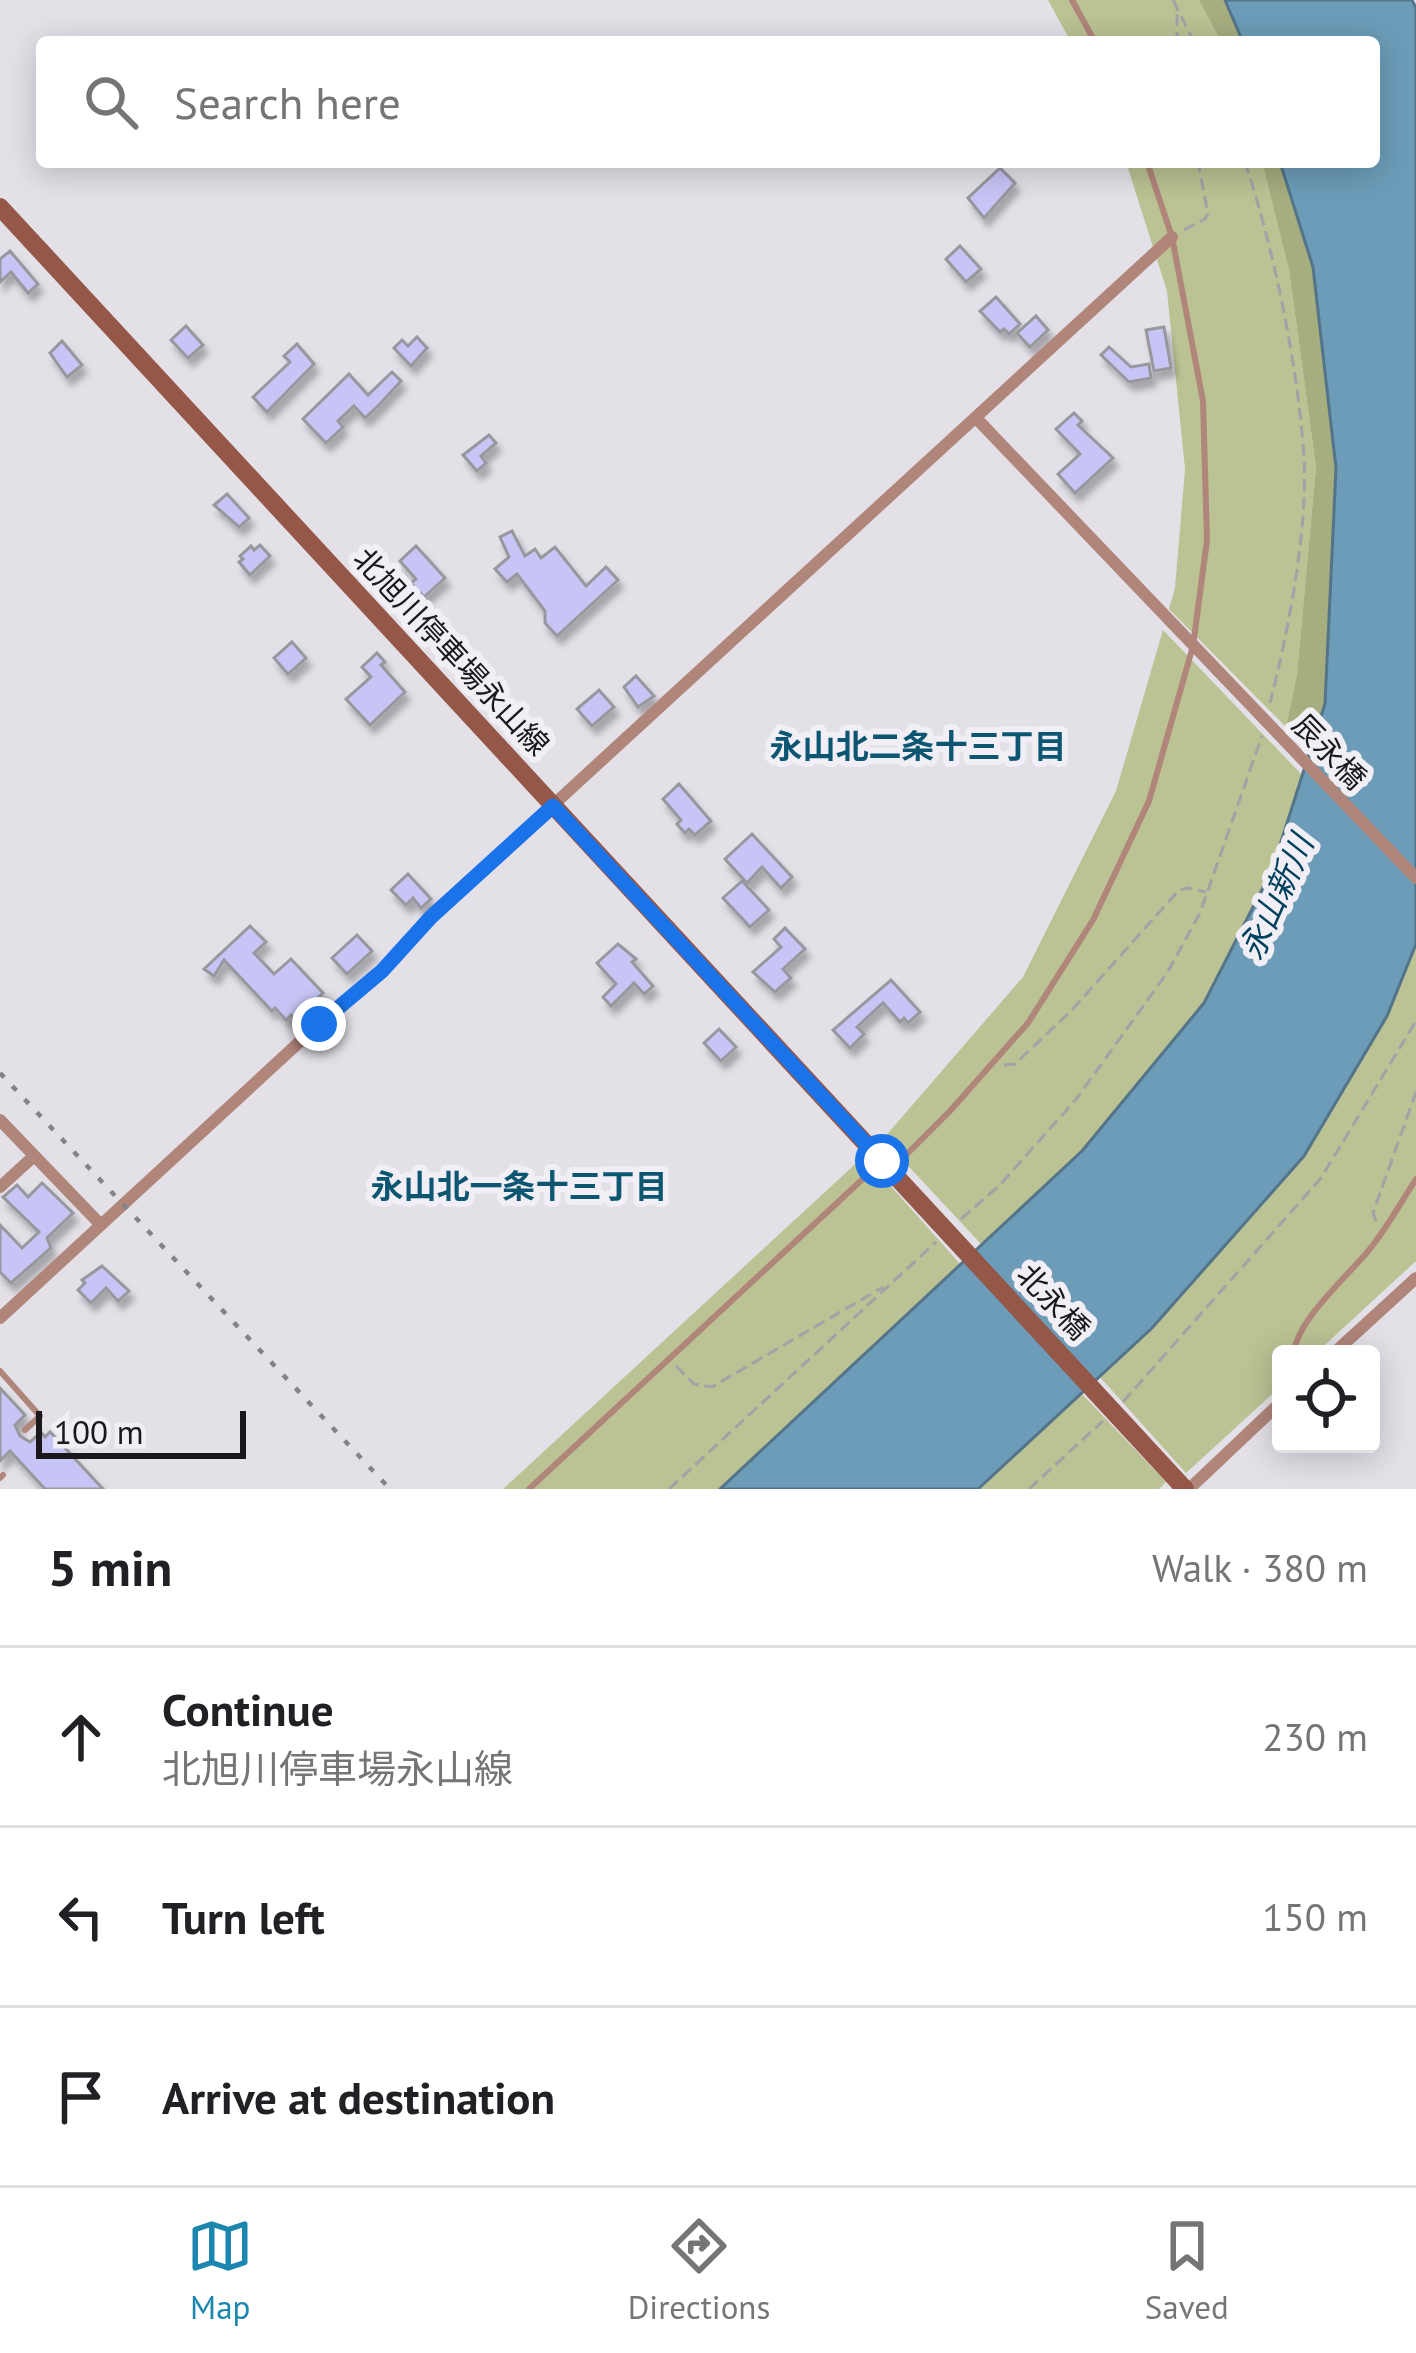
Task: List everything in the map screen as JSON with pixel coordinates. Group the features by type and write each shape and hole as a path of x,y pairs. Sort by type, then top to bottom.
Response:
{"main road":[{"name":"北旭川停車場永山線","path":"0,208 908,1189"},
{"name":"北永橋","path":"908,1189 1182,1487"}],"street":[{"path":"0,1318 382,971 431,917 1172,237"},
{"name":"辰永橋","path":"977,419 1416,878"},
{"path":"0,1120 100,1224"},
{"path":"0,1187 34,1156"},
{"path":"1343,1345 1416,1278"},
{"path":"1182,1487 1272,1410"}],"lane":[{"path":"1072,0 1092,36"},
{"path":"529,1489 991,1065 1028,1023 1093,920 1148,801 1193,646 1207,540 1203,401 1172,237 1149,168"},
{"path":"1295,1345 1381,1233 1416,1179"},
{"path":"0,1372 40,1416 25,1430"}],"path":[{"path":"1173,0 1191,36"},
{"path":"1177,7 1177,36"},
{"path":"1172,237 1208,214 1199,168"},
{"path":"991,1065 1015,1064 1072,1010 1179,890 1208,893"},
{"path":"1029,1489 1133,1393 1321,1178 1416,1021"},
{"path":"1381,1233 1373,1214 1416,1092"},
{"path":"669,1359 694,1384 712,1387 890,1283"}],"green space":[{"path":"1048,0 1199,0 1218,36 1068,36"},
{"path":"1199,0 1225,0 1240,36 1218,36"},
{"path":"1128,168 1264,168 1289,270 1316,467 1297,674 1286,727 1169,609 1185,469 1167,291"},
{"path":"1264,168 1282,168 1313,267 1336,468 1325,704 1311,748 1286,727 1297,674 1316,467 1289,270"},
{"path":"1163,630 1302,775 1272,869 1204,1003 1081,1151 982,1245 883,1139 1023,977 1116,791"},
{"path":"1416,944 1416,1261 1325,1345 1272,1345 1272,1394 1186,1473 1099,1376 1152,1328 1305,1156 1387,1016"},
{"path":"864,1156 961,1265 721,1489 503,1489"},
{"path":"1081,1393 1166,1482 1159,1489 978,1489"}],"water":[{"name":"永山新川","path":"1225,0 1412,0 1416,8 1416,944 1387,1016 1304,1156 1152,1328 978,1489 720,1489 1082,1151 1204,1003 1272,870 1325,704 1336,468 1313,267 1282,168 1380,168 1380,36 1240,36"}],"building":[{"path":"1000,168 1015,183 984,218 968,198"},
{"path":"960,246 981,269 966,282 946,259"},
{"path":"10,251 38,284 28,293 11,272 0,282 0,259"},
{"path":"996,297 1020,324 1009,334 1004,329 1000,332 980,311"},
{"path":"1036,316 1048,330 1030,347 1017,333"},
{"path":"186,326 203,345 188,358 171,340"},
{"path":"1164,327 1171,368 1154,371 1146,330"},
{"path":"417,337 427,348 411,366 394,348 402,340 408,346"},
{"path":"62,341 82,365 67,377 50,353"},
{"path":"297,344 314,364 267,412 253,397 290,362 284,356"},
{"path":"1109,347 1131,367 1149,364 1151,378 1129,382 1101,355"},
{"path":"392,372 401,381 378,406 365,418 354,406 338,421 343,427 326,443 303,419 349,374 368,395"},
{"path":"1074,413 1082,421 1078,425 1113,458 1075,493 1058,474 1080,454 1056,429"},
{"path":"489,435 496,443 481,456 486,463 477,471 463,455"},
{"path":"227,494 249,518 239,527 214,505"},
{"path":"512,531 525,556 535,549 541,558 555,547 586,586 606,567 618,580 557,636 517,574 507,582 495,569 509,557 500,537"},
{"path":"260,545 270,556 250,575 239,562 240,556"},
{"path":"416,546 445,578 424,597 400,561"},
{"path":"292,642 306,658 288,674 274,658"},
{"path":"377,653 385,662 381,665 405,692 370,725 346,699 371,677 362,667"},
{"path":"636,676 654,696 638,707 624,687"},
{"path":"599,690 614,707 592,726 577,709"},
{"path":"679,784 711,821 695,835 677,824 681,820 663,799"},
{"path":"752,834 792,877 781,888 762,867 747,883 725,859"},
{"path":"408,874 431,899 421,908 413,898 406,905 391,890"},
{"path":"742,881 769,910 750,927 723,898"},
{"path":"250,926 266,942 254,953 274,974 291,959 323,993 295,1019 291,1015 286,1020 275,1008 272,1011 224,960 214,976 204,969"},
{"path":"785,928 805,949 783,969 791,978 775,992 753,972 781,947 774,939"},
{"path":"357,935 372,951 347,974 332,958"},
{"path":"618,944 636,959 632,962 653,986 644,994 634,983 611,1006 603,997 616,984 597,963"},
{"path":"891,980 920,1012 908,1023 904,1018 900,1022 883,1003 857,1027 864,1034 850,1048 833,1030"},
{"path":"719,1029 736,1047 721,1061 704,1043"},
{"path":"42,1183 73,1213 47,1238 51,1248 11,1283 0,1272 0,1225 22,1248 39,1232 3,1197 17,1185 28,1197"},
{"path":"102,1266 129,1291 118,1301 106,1288 91,1303 78,1290 85,1283 82,1280"},
{"path":"0,1388 25,1415 15,1425 20,1436 30,1442 41,1432 45,1437 50,1432 103,1489 45,1489 10,1451 0,1461"}],"railway":[{"path":"0,1073 390,1489"}],"district":[{"name":"永山北二条十三丁目","path":"918,746"},
{"name":"永山北一条十三丁目","path":"519,1186"}],"route":[{"path":"319,1024 382,971 431,917 553,806 882,1161"}]}
